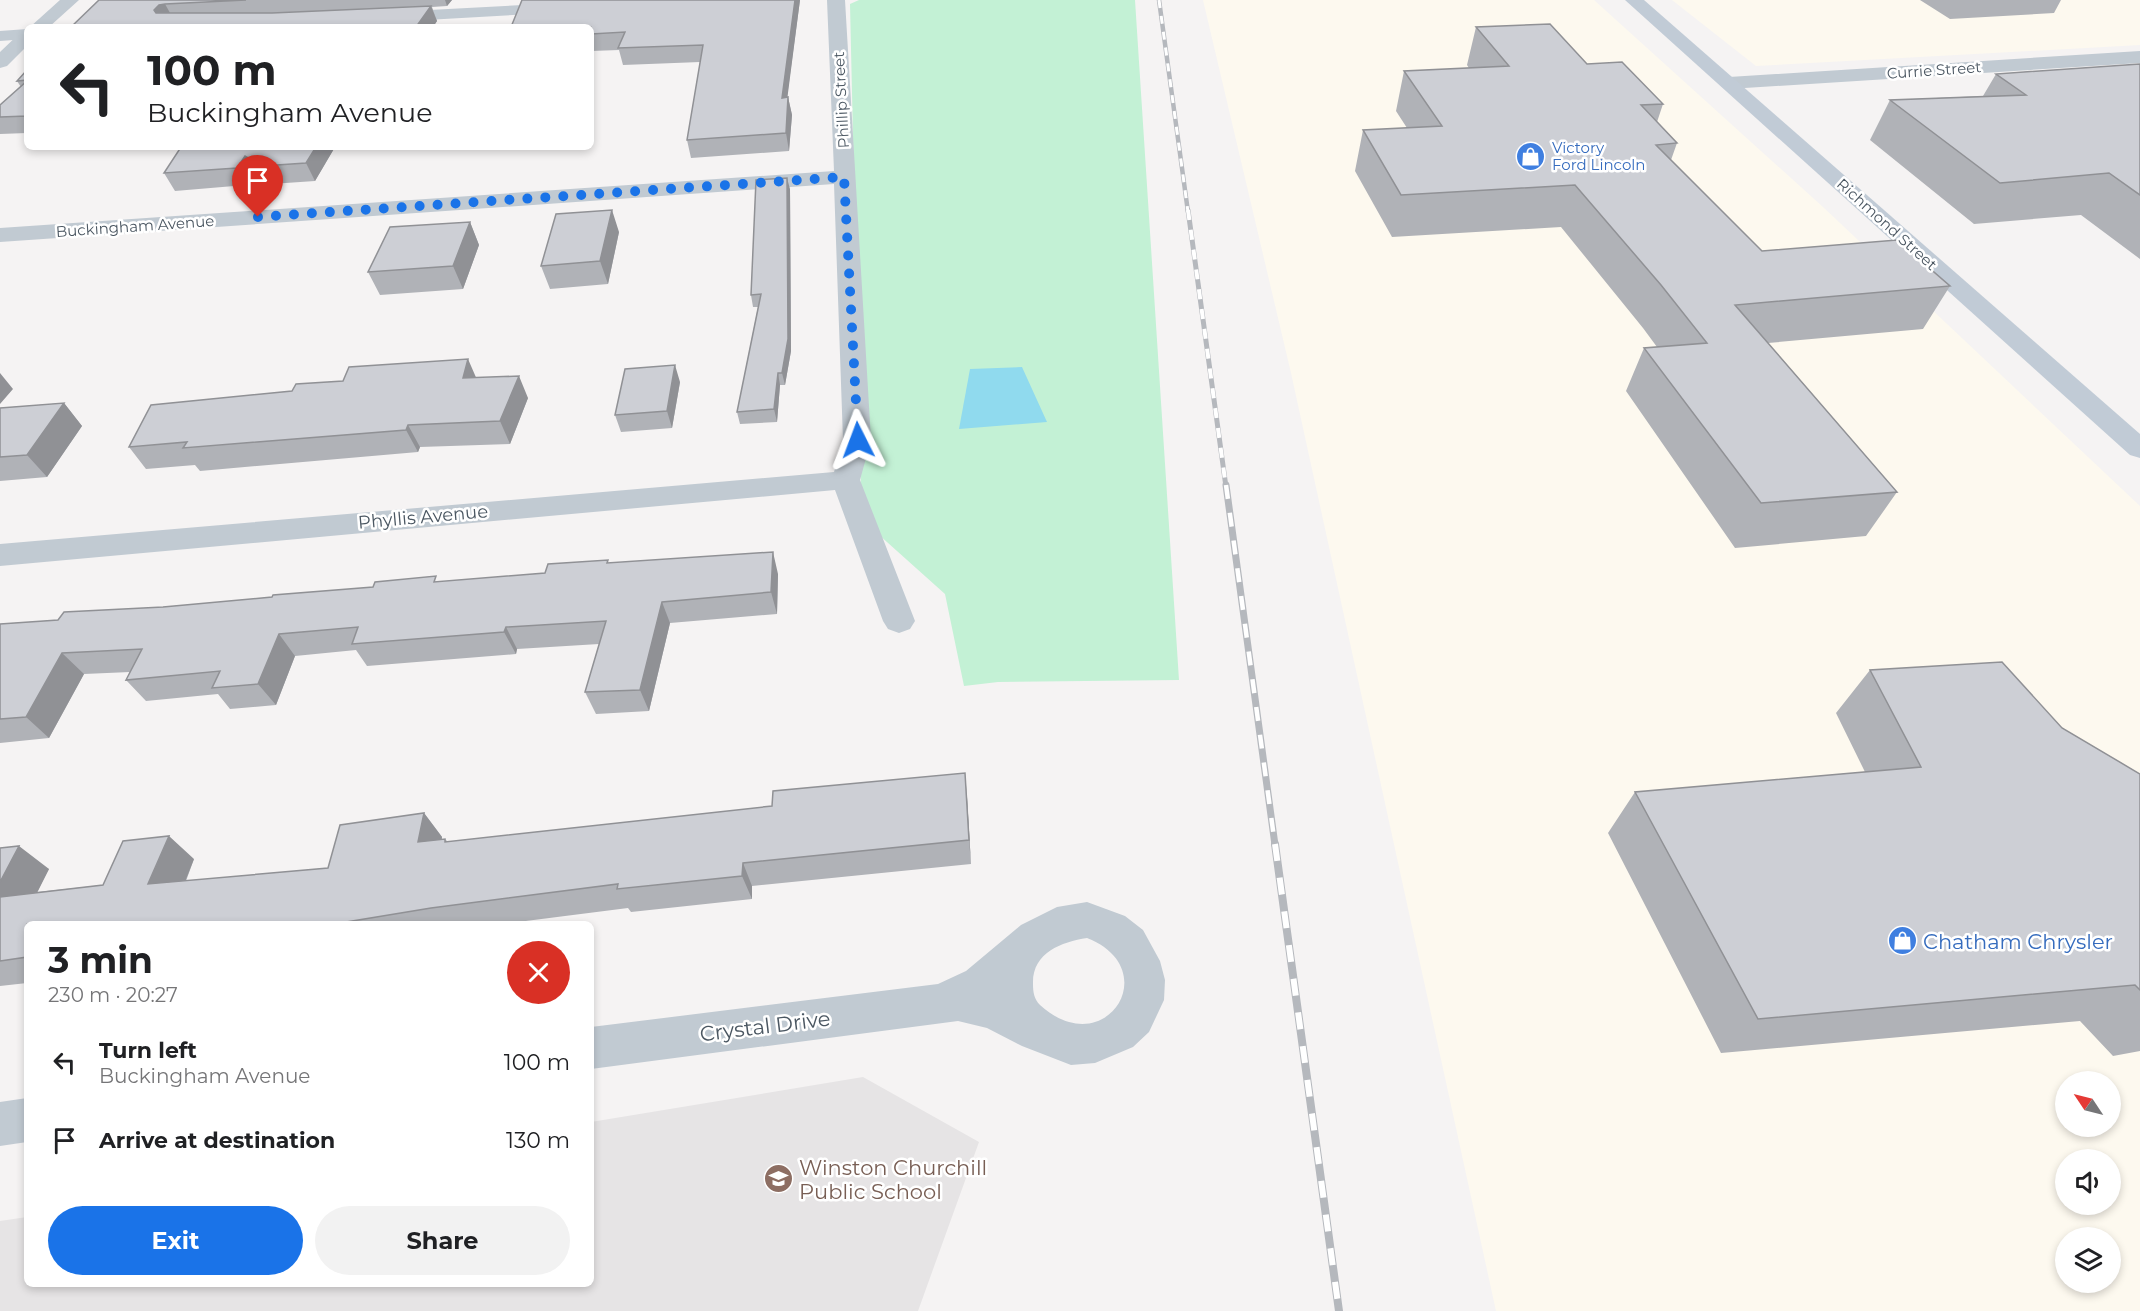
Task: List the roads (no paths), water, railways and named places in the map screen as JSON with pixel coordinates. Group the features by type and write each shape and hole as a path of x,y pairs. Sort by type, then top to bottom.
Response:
{"main road":[{"name":"Richmond Street","path":"1634,0 2140,449"}],"street":[{"path":"42,24 70,0"},
{"name":"Phillip Street","path":"836,0 858,440 846,480"},
{"path":"375,18 486,6 577,8"},
{"path":"0,36 24,35"},
{"path":"0,62 24,38"},
{"name":"Currie Street","path":"1729,83 2140,57"},
{"name":"Buckingham Avenue","path":"0,235 844,177"},
{"path":"846,480 899,621"},
{"name":"Phyllis Avenue","path":"0,555 846,480"},
{"name":"Crystal Drive","path":"594,1048 939,1004 958,1001 994,1010 1037,1032 1070,1045 1088,1044 1105,1040 1121,1031 1134,1019 1142,1005 1145,972 1131,943 1118,932 1103,924 1087,920 1054,925 1026,943 999,971 981,985 939,1004"},
{"path":"1026,943 1012,972 1012,989 1024,1019 1037,1032"},
{"path":"0,1124 24,1120"}],"water":[{"path":"1022,367 1047,422 959,429 970,369"}],"railway":[{"path":"1159,0 1188,212"},
{"path":"1188,210 1226,487"},
{"path":"1226,485 1275,845"},
{"path":"1275,844 1339,1311"}],"place":[{"name":"Victory Ford Lincoln","path":"1531,156"},
{"name":"Chatham Chrysler","path":"1902,941"},
{"name":"Winston Churchill Public School","path":"778,1179"}]}
